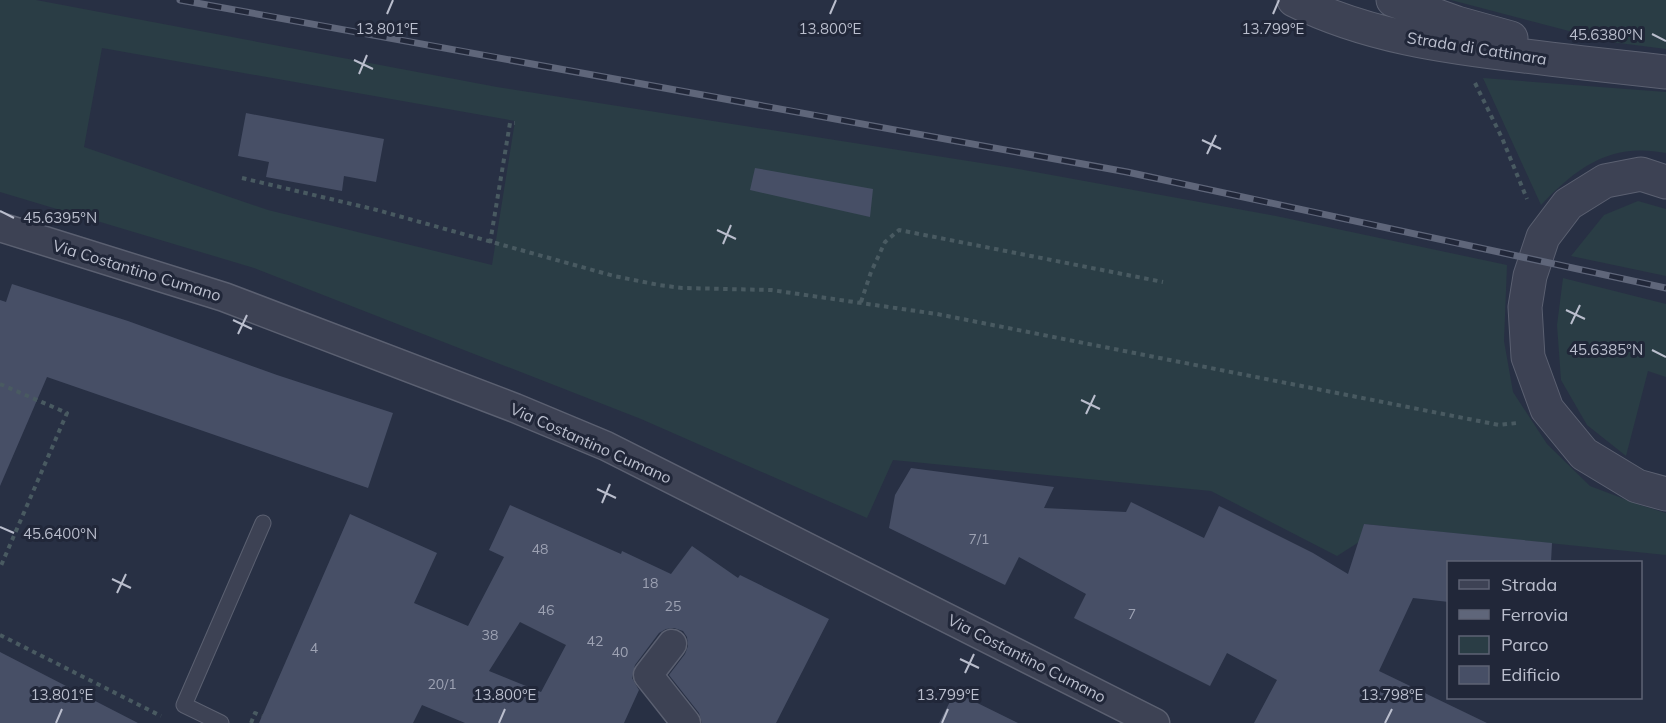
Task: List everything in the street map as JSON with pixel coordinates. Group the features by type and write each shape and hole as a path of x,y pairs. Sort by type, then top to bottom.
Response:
{"street":[{"name":"Strada di Cattinara","path":"1294,0 1315,10 1387,34 1457,48 1666,72"},
{"path":"1393,0 1457,23 1608,66"},
{"path":"1666,182 1641,174 1605,181 1568,204 1543,237 1530,276 1525,307 1528,357 1547,409 1584,454 1637,486 1666,494"},
{"name":"Via Costantino Cumano","path":"0,227 224,297 515,408 596,442 1155,723"},
{"path":"672,644 648,675 686,723"}],"lane":[{"path":"221,723 184,705 263,523"}],"path":[{"path":"1457,48 1502,138 1543,237"},
{"path":"490,243 510,123 515,123"},
{"path":"242,178 377,210 614,276 659,285 682,288 771,290 861,302 1129,351 1499,425 1523,422 1547,409"},
{"path":"861,302 871,272 885,242 899,230 1163,282"},
{"path":"0,384 67,413 0,568"},
{"path":"0,635 165,718"},
{"path":"251,723 255,713 262,716"}],"green space":[{"path":"0,0 36,0 497,87 1013,168 1276,216 1507,265 1504,341 1513,392 1547,444 1590,486 1666,513 1666,555 1364,524 1359,542 1337,556 1211,491 893,460 867,518 641,419 254,268 0,192","holes":["102,48 515,121 492,265 268,210 84,147"]},
{"path":"1451,0 1666,0 1666,49 1611,42"},
{"path":"1483,78 1666,92 1666,153 1628,151 1596,161 1568,179 1541,205"},
{"path":"1638,201 1666,209 1666,276 1571,256 1604,215"},
{"path":"1563,278 1666,304 1666,377 1648,371 1626,456 1587,425 1561,380 1557,325"}],"building":[{"path":"246,113 384,139 376,182 344,176 342,191 266,177 269,162 238,156"},
{"path":"755,168 873,189 870,217 750,190"},
{"path":"12,284 128,321 277,375 393,413 368,488 47,377 0,486 0,300 6,302"},
{"path":"911,468 1054,487 1044,508 1126,512 1131,502 1204,538 1219,506 1313,553 1348,574 1364,524 1552,543 1551,561 1447,561 1447,602 1413,598 1379,671 1487,723 1254,723 1277,680 1227,653 1210,686 1074,618 1086,594 1019,557 1005,585 889,528 895,495"},
{"path":"510,505 621,554 622,551 671,574 692,546 738,578 740,575 829,619 776,723 702,723 699,713 669,675 685,654 688,646 687,637 683,631 674,628 659,633 635,665 632,678 639,690 624,723 465,723 422,705 413,723 259,723 350,514 437,553 414,603 468,626 504,557 489,550","holes":["520,622 566,645 541,692 489,671"]},
{"path":"0,652 138,723 0,723"},
{"path":"955,692 1018,723 939,723"}],"railway":[{"path":"180,0 1127,172 1666,288"}]}
